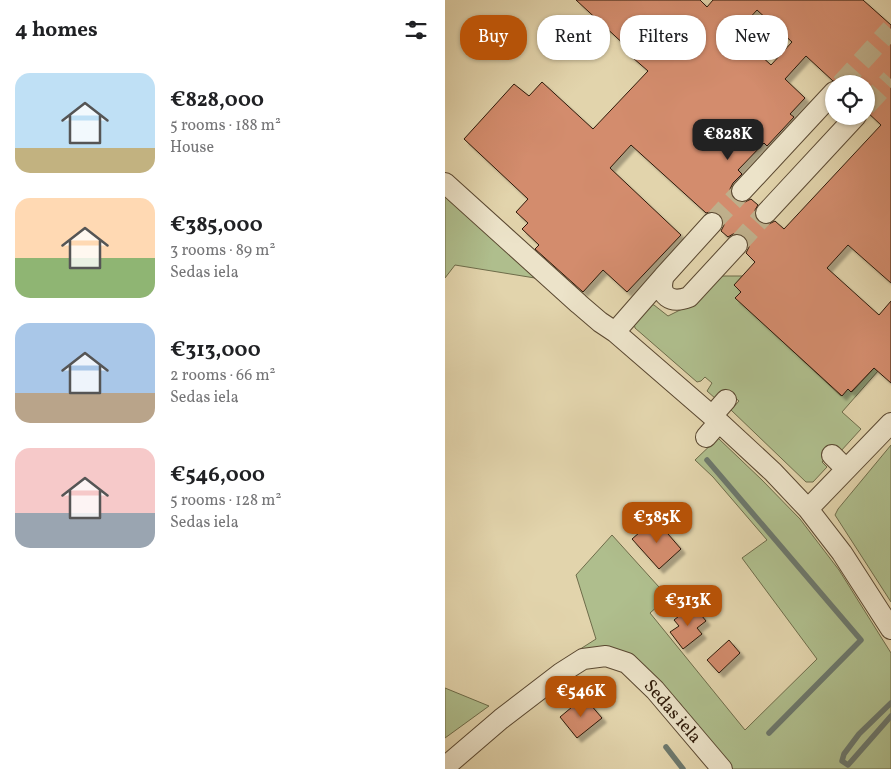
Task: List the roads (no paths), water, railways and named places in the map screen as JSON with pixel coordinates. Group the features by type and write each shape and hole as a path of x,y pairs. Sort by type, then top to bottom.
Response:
{"street":[{"path":"742,191 825,103"},
{"path":"766,213 848,125"},
{"path":"445,183 579,304 615,332 713,425 773,472 808,509 842,553 891,629"},
{"path":"615,332 713,223"},
{"path":"664,276 661,284 663,292 670,298 680,301 689,297 737,245"},
{"path":"713,425 726,400"},
{"path":"808,509 839,462 891,423"},
{"name":"Sedas iela","path":"445,767 501,719 561,673 583,659 606,656 627,663 655,690 722,769"}],"waterway":[{"path":"707,460 861,640 769,733"},
{"path":"891,703 859,734 844,754 842,761 848,765 891,716"},
{"path":"666,747 683,769"}],"tunnel":[{"path":"849,75 891,29"},
{"path":"875,96 891,79"},
{"path":"712,223 742,191"},
{"path":"737,245 766,213"}]}
